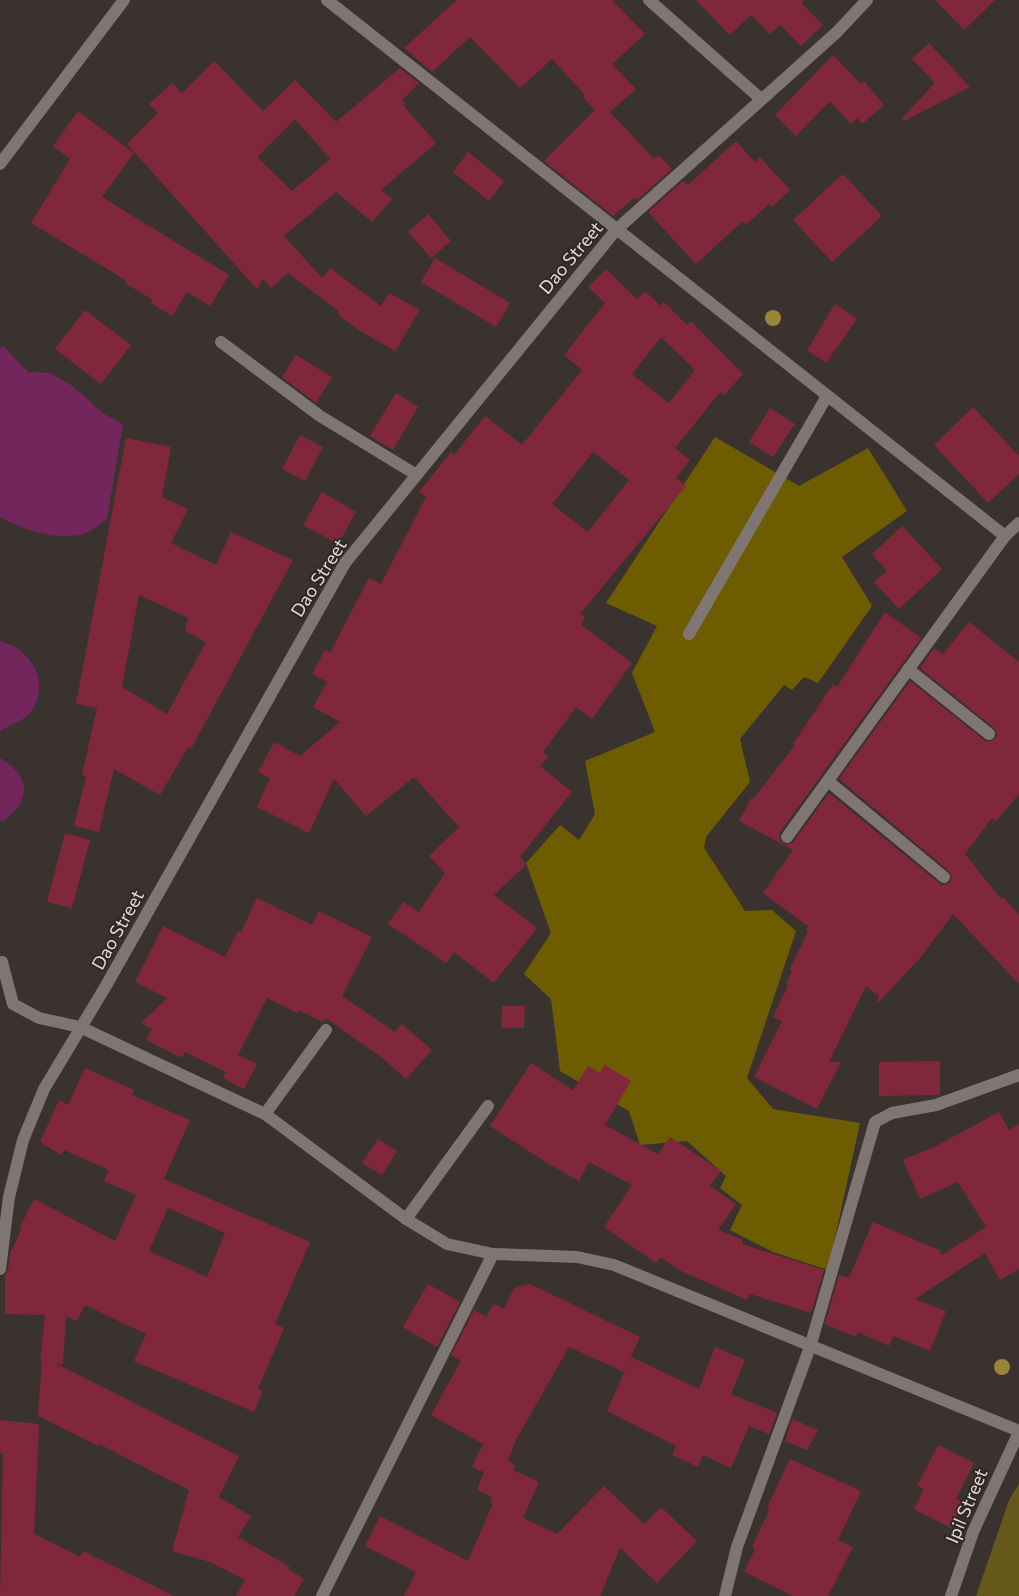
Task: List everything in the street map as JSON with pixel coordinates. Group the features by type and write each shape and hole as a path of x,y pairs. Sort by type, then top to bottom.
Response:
{"street":[{"path":"0,164 124,0"},
{"path":"327,0 1006,536"},
{"path":"649,0 761,99"},
{"name":"Dao Street","path":"0,1269 9,1197 23,1140 44,1089 107,984 345,563 415,474 616,230 837,32 867,0"},
{"path":"222,342 320,416 415,474"},
{"path":"689,634 827,396"},
{"path":"787,837 1006,536 1019,523"},
{"path":"908,669 989,734"},
{"path":"828,781 944,877"},
{"path":"2,962 13,1004 39,1018 80,1027 265,1114 406,1219 447,1244 493,1254 577,1258 614,1265 810,1347 1019,1431"},
{"path":"265,1114 326,1030"},
{"path":"725,1596 737,1547 810,1347 875,1122 892,1113 936,1105 1019,1075"},
{"path":"406,1219 488,1106"},
{"path":"322,1596 493,1254"},
{"name":"Ipil Street","path":"951,1596 973,1532 1019,1431"}],"shaded area":[{"path":"3,346 28,372 50,373 71,385 104,414 123,424 107,519 87,533 59,536 38,533 0,517 0,349"},
{"path":"715,437 799,486 868,448 907,511 842,557 872,606 818,683 804,677 792,690 784,685 740,739 750,782 706,837 704,848 745,911 772,910 796,931 747,1078 773,1109 860,1123 828,1270 773,1252 730,1230 742,1205 720,1188 726,1176 687,1141 640,1145 629,1111 560,1071 551,999 524,974 551,933 526,863 560,825 579,840 595,814 585,761 655,732 632,673 657,626 606,603"},
{"path":"0,641 11,645 29,660 39,680 39,691 30,713 0,732"},
{"path":"0,758 18,772 24,788 23,797 19,805 3,821 0,820"},
{"path":"1019,1484 1019,1596 976,1596 1009,1500"}],"building":[{"path":"457,0 612,0 645,34 612,64 636,89 610,112 654,159 659,155 672,169 637,200 634,198 613,216 544,161 595,110 583,97 585,95 552,59 520,88 470,37 432,72 404,48"},
{"path":"696,0 804,0 801,3 823,25 801,46 780,25 770,34 751,15 730,35"},
{"path":"935,0 995,0 964,30"},
{"path":"929,43 970,87 904,121 902,118 935,83 912,59"},
{"path":"833,55 861,84 864,81 884,105 862,124 858,118 851,124 830,101 796,136 775,115"},
{"path":"214,61 263,111 295,80 336,122 400,68 419,83 402,100 405,103 403,105 436,143 381,190 392,199 372,222 336,192 284,236 322,278 330,268 381,306 389,293 420,310 395,351 360,331 337,314 339,311 288,273 271,288 263,279 257,289 127,144 158,113 149,104 172,83 182,93","holes":["295,119 330,159 292,191 257,157"]},
{"path":"78,111 134,153 102,197 229,275 210,306 187,292 172,316 151,303 153,300 125,283 127,281 31,223 70,159 53,146"},
{"path":"736,141 755,162 760,157 790,190 772,207 769,204 746,225 743,221 696,264 648,212 683,181 688,185"},
{"path":"468,152 504,181 489,201 453,172"},
{"path":"843,174 882,216 832,262 793,220"},
{"path":"428,214 451,241 431,258 408,232"},
{"path":"435,258 510,303 496,327 421,282"},
{"path":"606,269 637,299 645,291 661,306 664,302 687,325 691,321 743,374 724,395 720,392 675,448 690,460 676,478 686,486 580,614 585,617 581,625 632,663 592,719 576,707 543,752 548,757 540,766 572,792 520,857 527,864 494,895 537,928 494,983 454,952 446,963 388,924 403,902 419,912 445,873 429,856 459,827 414,777 366,816 334,779 309,833 257,807 270,778 258,772 274,742 300,756 340,722 313,707 327,682 312,674 325,650 330,653 369,578 381,584 426,497 419,492 451,452 454,455 485,416 522,445 582,370 564,355 605,303 588,287","holes":["661,337 695,370 669,403 632,374","593,452 629,480 588,532 552,504"]},
{"path":"835,304 857,319 826,363 807,350"},
{"path":"85,310 131,345 101,384 55,349"},
{"path":"296,355 332,377 316,403 282,377"},
{"path":"396,393 418,407 393,450 370,436"},
{"path":"973,407 1019,456 1019,474 988,503 934,445"},
{"path":"770,408 795,424 773,457 749,442"},
{"path":"300,435 323,447 305,481 282,469"},
{"path":"126,438 171,447 162,497 188,509 171,543 216,565 231,532 293,560 191,749 188,747 160,795 114,769 99,832 74,826 86,776 82,775 97,708 76,704","holes":["139,595 188,618 185,631 206,642 167,714 122,687"]},
{"path":"322,492 356,512 338,544 303,525"},
{"path":"902,526 942,569 899,609 874,582 887,571 872,554"},
{"path":"885,612 921,638 780,832 779,840 786,845 793,842 829,793 939,883 943,885 950,883 952,878 949,871 839,779 910,681 984,740 988,742 995,739 997,735 994,728 920,668 934,648 943,654 969,622 1019,662 1019,794 996,821 992,818 965,854 1001,899 1003,897 1019,915 1019,984 953,914 920,958 878,1003 878,990 876,995 866,986 829,1062 841,1062 817,1109 754,1077 782,1021 773,1017 788,986 786,984 792,971 790,969 808,931 806,930 808,926 763,893 793,850 739,821 752,797 754,798 795,745 793,744 833,684 837,687"},
{"path":"65,833 90,840 72,908 47,902"},
{"path":"257,898 312,925 319,911 372,937 342,996 395,1032 402,1024 432,1050 406,1079 381,1057 326,1018 323,1022 298,1010 297,1013 267,998 238,1055 257,1064 244,1089 223,1078 226,1072 185,1052 182,1058 146,1040 152,1029 141,1023 167,998 135,982 163,926 225,957 238,931 241,932"},
{"path":"502,1006 525,1006 524,1028 501,1028"},
{"path":"940,1061 940,1095 879,1096 879,1062"},
{"path":"531,1063 573,1090 588,1066 600,1073 605,1065 631,1081 605,1125 658,1154 670,1137 721,1171 710,1186 736,1204 718,1230 743,1240 742,1244 824,1270 811,1313 750,1294 747,1300 681,1271 661,1257 656,1263 604,1227 632,1185 589,1162 579,1181 547,1163 490,1126"},
{"path":"85,1068 134,1090 132,1095 190,1120 164,1179 310,1242 275,1324 284,1328 258,1389 263,1391 254,1412 134,1361 146,1334 85,1305 77,1321 66,1316 63,1364 55,1363 239,1456 219,1497 251,1516 238,1537 290,1567 288,1569 304,1579 294,1596 236,1596 245,1580 210,1562 172,1551 189,1490 99,1444 98,1446 38,1416 42,1361 40,1361 45,1315 5,1314 5,1275 8,1270 10,1253 22,1228 20,1227 34,1199 115,1241 136,1195 104,1181 109,1170 64,1150 61,1155 40,1142 59,1100 68,1105","holes":["168,1208 225,1233 207,1277 149,1251"]},
{"path":"999,1112 1009,1130 1019,1124 1019,1269 1000,1280 985,1253 915,1299 946,1311 930,1351 893,1336 889,1346 858,1332 856,1337 825,1324 839,1275 849,1278 873,1222 939,1250 942,1255 986,1227 958,1182 920,1199 903,1160 938,1145"},
{"path":"378,1139 397,1151 382,1175 362,1163"},
{"path":"428,1284 460,1302 437,1347 403,1327"},
{"path":"530,1284 640,1337 624,1372 569,1347 516,1440 508,1461 516,1465 513,1470 539,1482 523,1518 557,1534 604,1486 644,1524 661,1507 697,1541 657,1583 620,1548 600,1596 404,1596 416,1572 365,1546 380,1516 468,1561 493,1503 490,1502 492,1497 477,1490 484,1472 472,1467 483,1444 431,1415 461,1361 451,1355 474,1310 486,1317 494,1304 504,1309 514,1288"},
{"path":"715,1347 745,1360 731,1394 777,1413 769,1434 749,1426 731,1468 703,1455 698,1467 672,1455 676,1446 607,1411 631,1357 699,1389"},
{"path":"792,1419 818,1430 807,1450 785,1441"},
{"path":"0,1420 39,1424 34,1534 80,1557 83,1551 174,1596 0,1596 3,1453 0,1453"},
{"path":"938,1445 974,1463 956,1499 964,1503 951,1528 914,1509 924,1489 917,1486"},
{"path":"790,1459 861,1491 838,1540 853,1547 828,1596 793,1596 744,1572 755,1549 752,1547 770,1508 767,1507"}]}
